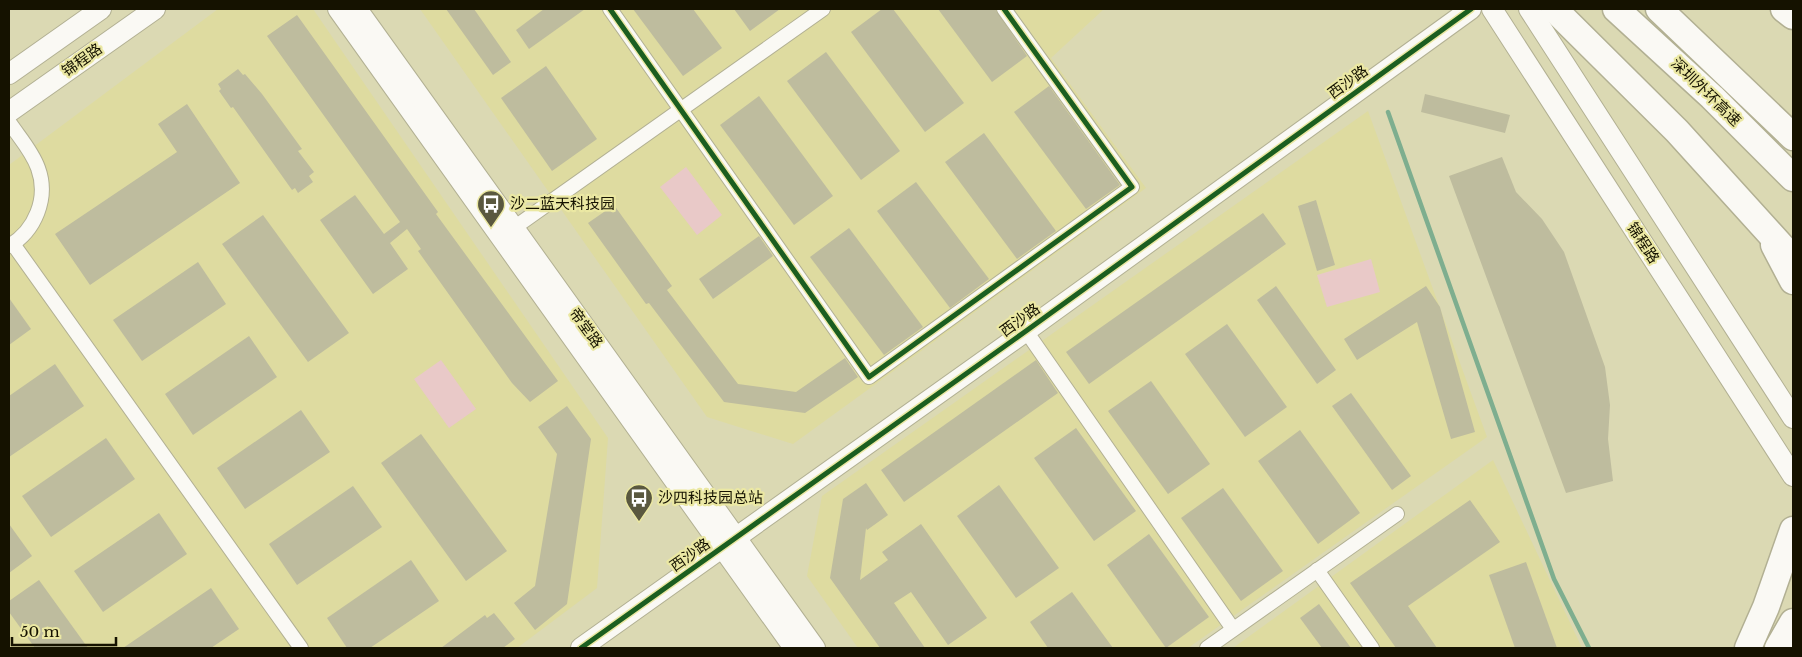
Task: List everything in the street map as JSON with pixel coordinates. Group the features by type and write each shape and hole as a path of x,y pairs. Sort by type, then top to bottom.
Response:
{"highway":[{"path":"1554,9 1637,90 1793,259"},
{"name":"深圳外环高速","path":"1616,9 1712,96 1793,178"},
{"path":"1784,9 1793,16"},
{"path":"1667,15 1793,113"},
{"name":"深圳外环高速","path":"1667,15 1793,137"},
{"path":"1755,218 1777,248 1793,281"},
{"path":"1748,648 1770,599 1793,530"},
{"path":"1778,648 1793,622"}],"street":[{"name":"锦程路","path":"9,74 101,9"},
{"name":"锦程路","path":"9,112 155,9"},
{"name":"帝堂路","path":"338,9 508,232"},
{"name":"帝堂路","path":"357,9 508,232 729,543 794,648"},
{"path":"610,9 869,377 1132,187 1004,9"},
{"path":"508,232 823,9"},
{"name":"西沙路","path":"581,648 1026,331 1471,9"},
{"name":"锦程路","path":"1492,9 1793,476"},
{"name":"锦程路","path":"1529,9 1793,418"},
{"path":"9,122 32,155 42,185 38,211 32,224 11,245 301,648"},
{"path":"1026,331 1233,630"},
{"path":"1207,648 1397,514"},
{"name":"帝堂路","path":"729,543 815,648"},
{"path":"1317,570 1372,648"}],"shaded area":[{"path":"218,9 313,9 608,438 597,588 517,648 9,648 9,165"},
{"name":"沙二蓝天科技园","path":"420,9 1104,9 1051,58 1146,188 793,444 707,417"},
{"path":"1368,111 1487,437 1188,648 858,648 807,576 822,496"},
{"path":"686,167 722,215 697,235 660,187"},
{"path":"1371,259 1380,292 1327,307 1317,275"},
{"path":"441,360 476,409 449,428 414,379"},
{"path":"1493,460 1582,648 1233,648"}],"building":[{"path":"446,9 474,9 511,62 493,75"},
{"path":"544,9 585,9 529,49 516,30"},
{"path":"633,9 693,9 722,48 683,76"},
{"path":"734,9 780,9 750,31"},
{"path":"882,9 893,9 964,103 925,132 851,32"},
{"path":"938,9 995,9 1027,56 992,82"},
{"path":"297,15 438,212 436,214 558,381 530,402 512,383 418,251 421,249 407,229 390,243 408,269 373,294 320,220 355,195 384,234 400,222 267,36"},
{"path":"826,52 900,151 861,180 787,81"},
{"path":"546,66 597,139 552,171 501,98"},
{"path":"238,69 243,75 245,74 262,94 302,149 298,151 314,172 309,176 313,182 298,193 295,188 292,190 233,107 231,108 219,91 221,89 218,84"},
{"path":"1049,86 1120,185 1086,209 1014,112"},
{"path":"1425,94 1510,115 1505,133 1421,112"},
{"path":"759,96 833,196 794,225 720,125"},
{"path":"187,104 240,183 90,285 55,234 177,152 158,124"},
{"path":"984,133 1056,231 1017,259 945,162"},
{"path":"1502,157 1516,192 1542,219 1564,252 1605,367 1610,405 1608,439 1613,481 1566,493 1449,176"},
{"path":"916,182 989,279 950,308 877,211"},
{"path":"1316,200 1335,265 1317,271 1298,206"},
{"path":"614,205 672,286 667,290 738,384 796,392 845,358 858,377 805,413 724,402 649,303 646,304 588,223"},
{"path":"1263,213 1286,244 1089,384 1066,352"},
{"path":"263,215 349,333 308,362 222,244"},
{"path":"849,228 923,327 884,355 810,257"},
{"path":"759,236 773,256 713,299 699,279"},
{"path":"198,262 226,304 142,361 113,320"},
{"path":"1276,286 1336,370 1317,384 1257,300"},
{"path":"1426,286 1440,307 1475,432 1451,439 1417,322 1357,360 1344,339"},
{"path":"9,298 31,329 9,345"},
{"path":"1227,324 1287,407 1245,437 1185,354"},
{"path":"249,336 277,377 193,435 165,394"},
{"path":"1036,360 1058,393 904,502 881,470"},
{"path":"55,364 84,406 9,457 9,396"},
{"path":"1151,381 1210,464 1168,494 1108,411"},
{"path":"1351,393 1411,476 1392,490 1332,406"},
{"path":"567,406 591,439 567,604 535,630 514,603 535,586 557,454 538,427"},
{"path":"301,410 330,452 245,509 217,468"},
{"path":"1076,428 1136,511 1094,541 1034,458"},
{"path":"1300,430 1360,513 1318,544 1258,461"},
{"path":"421,434 507,551 466,581 381,463"},
{"path":"106,438 135,479 51,537 22,496"},
{"path":"866,483 888,515 867,530 866,528 860,580 888,560 882,552 921,524 987,618 948,645 911,592 894,603 925,648 880,648 830,578 843,499"},
{"path":"999,485 1059,568 1016,598 957,516"},
{"path":"353,486 382,527 297,585 269,544"},
{"path":"1223,488 1283,571 1241,601 1181,518"},
{"path":"1470,500 1500,542 1408,606 1437,648 1396,648 1350,583"},
{"path":"159,513 187,554 103,612 74,571"},
{"path":"9,524 32,556 9,573"},
{"path":"1149,534 1209,617 1166,648 1107,565"},
{"path":"411,560 439,601 370,648 347,648 327,618"},
{"path":"1526,562 1557,648 1515,648 1489,575"},
{"path":"39,580 88,648 35,648 9,612 9,601"},
{"path":"211,588 239,629 211,648 123,648"},
{"path":"1072,592 1113,648 1048,648 1030,622"},
{"path":"1319,604 1351,648 1322,648 1300,618"},
{"path":"494,613 515,639 503,648 441,648 485,615 487,618"}],"waterway":[{"path":"1388,112 1554,579 1589,648"}],"cycle path":[{"path":"610,9 869,377 1132,187 1004,9"},
{"path":"581,648 1026,331 1471,9"}],"place":[{"name":"沙二蓝天科技园","path":"491,228"},
{"name":"沙四科技园总站","path":"639,522"}]}
